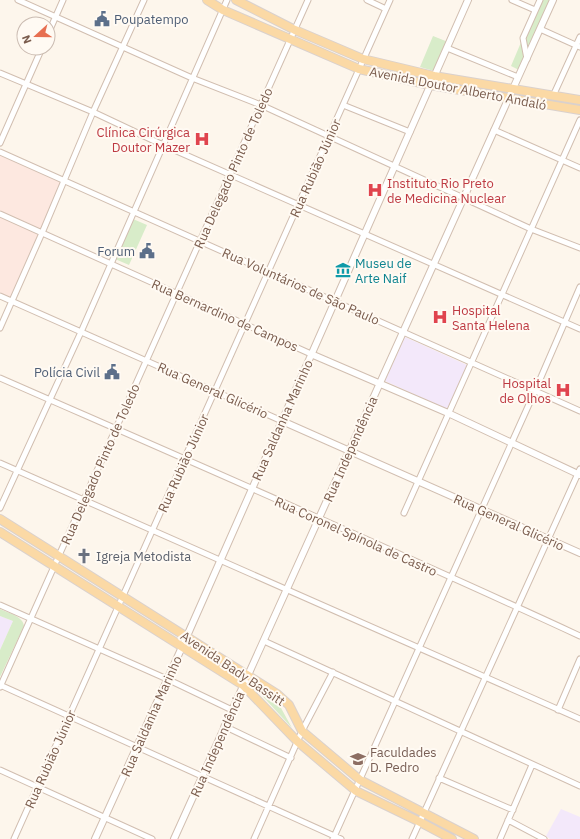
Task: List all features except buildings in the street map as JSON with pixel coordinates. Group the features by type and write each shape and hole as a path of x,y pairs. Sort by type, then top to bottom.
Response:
{"main road":[{"name":"Avenida Doutor Alberto Andaló","path":"207,0 223,10 359,69 430,85 580,110"},
{"name":"Avenida Doutor Alberto Andaló","path":"236,0 295,30 363,59 434,76 580,100"},
{"name":"Avenida Bady Bassitt","path":"0,519 277,694 289,705 302,731 360,780 474,839"},
{"name":"Avenida Bady Bassitt","path":"0,532 244,685 298,742 356,791 452,839"}],"street":[{"path":"18,0 192,78 261,106 531,228 580,248"},
{"path":"56,16 63,0"},
{"path":"0,328 93,112 144,0"},
{"path":"0,508 81,332 227,0"},
{"name":"Rua Delegado Pinto de Toledo","path":"0,686 308,0"},
{"path":"367,0 386,9"},
{"name":"Rua Rubião Júnior","path":"14,839 70,717 390,0"},
{"name":"Rua Saldanha Marinho","path":"95,839 187,636 468,0"},
{"path":"512,0 535,10"},
{"path":"527,59 523,38 540,0"},
{"name":"Rua Independência","path":"174,839 553,0"},
{"path":"540,29 578,46"},
{"path":"553,96 578,46 580,37"},
{"path":"447,48 518,77"},
{"path":"0,143 38,56"},
{"path":"0,73 25,85 93,112 163,145 580,329"},
{"path":"343,105 410,132"},
{"path":"404,513 472,362 501,293 580,120"},
{"path":"494,130 580,168"},
{"name":"Rua Voluntários de São Paulo","path":"0,152 201,240 334,302 580,411"},
{"name":"Rua Bernardino de Campos","path":"0,214 311,354 448,413 579,473"},
{"path":"334,838 535,391 580,287"},
{"name":"Rua General Glicério","path":"0,296 580,553"},
{"name":"Rua Coronel Spínola de Castro","path":"0,378 115,430 185,458 580,636"},
{"path":"0,463 580,720"},
{"path":"412,839 516,606 579,473"},
{"path":"0,605 167,679 232,710"},
{"path":"264,640 580,786"},
{"path":"558,710 580,659"},
{"path":"254,839 302,731 333,672"},
{"path":"0,686 202,776 334,838 340,839"},
{"path":"224,726 291,758"},
{"path":"500,839 532,765"},
{"path":"0,770 152,839"},
{"path":"439,778 513,810"},
{"path":"508,820 544,839"}],"shaded area":[{"path":"0,152 64,180 12,299 0,294"},
{"path":"405,337 467,365 447,409 385,381"},
{"path":"0,616 13,621 0,650"},
{"path":"561,809 580,817 580,839 550,839 546,836"}],"green space":[{"path":"540,0 552,0 527,55 524,39"},
{"path":"433,36 448,42 434,71 420,67"},
{"path":"522,40 525,57 519,70 511,66"},
{"path":"133,219 147,225 129,265 115,259"},
{"path":"0,609 18,617 24,626 0,677 0,650 13,621 0,616"},
{"path":"256,689 281,708 292,728"}],"place":[{"name":"Poupatempo","path":"102,19"},
{"name":"Clínica Cirúrgica Doutor Mazer","path":"202,139"},
{"name":"Instituto Rio Preto de Medicina Nuclear","path":"375,190"},
{"name":"Forum","path":"147,251"},
{"name":"Museu de Arte Naif","path":"343,270"},
{"name":"Hospital Santa Helena","path":"440,317"},
{"name":"Polícia Civil","path":"112,372"},
{"name":"Hospital de Olhos","path":"563,390"},
{"name":"Igreja Metodista","path":"84,556"},
{"name":"Faculdades D. Pedro","path":"358,759"}]}
